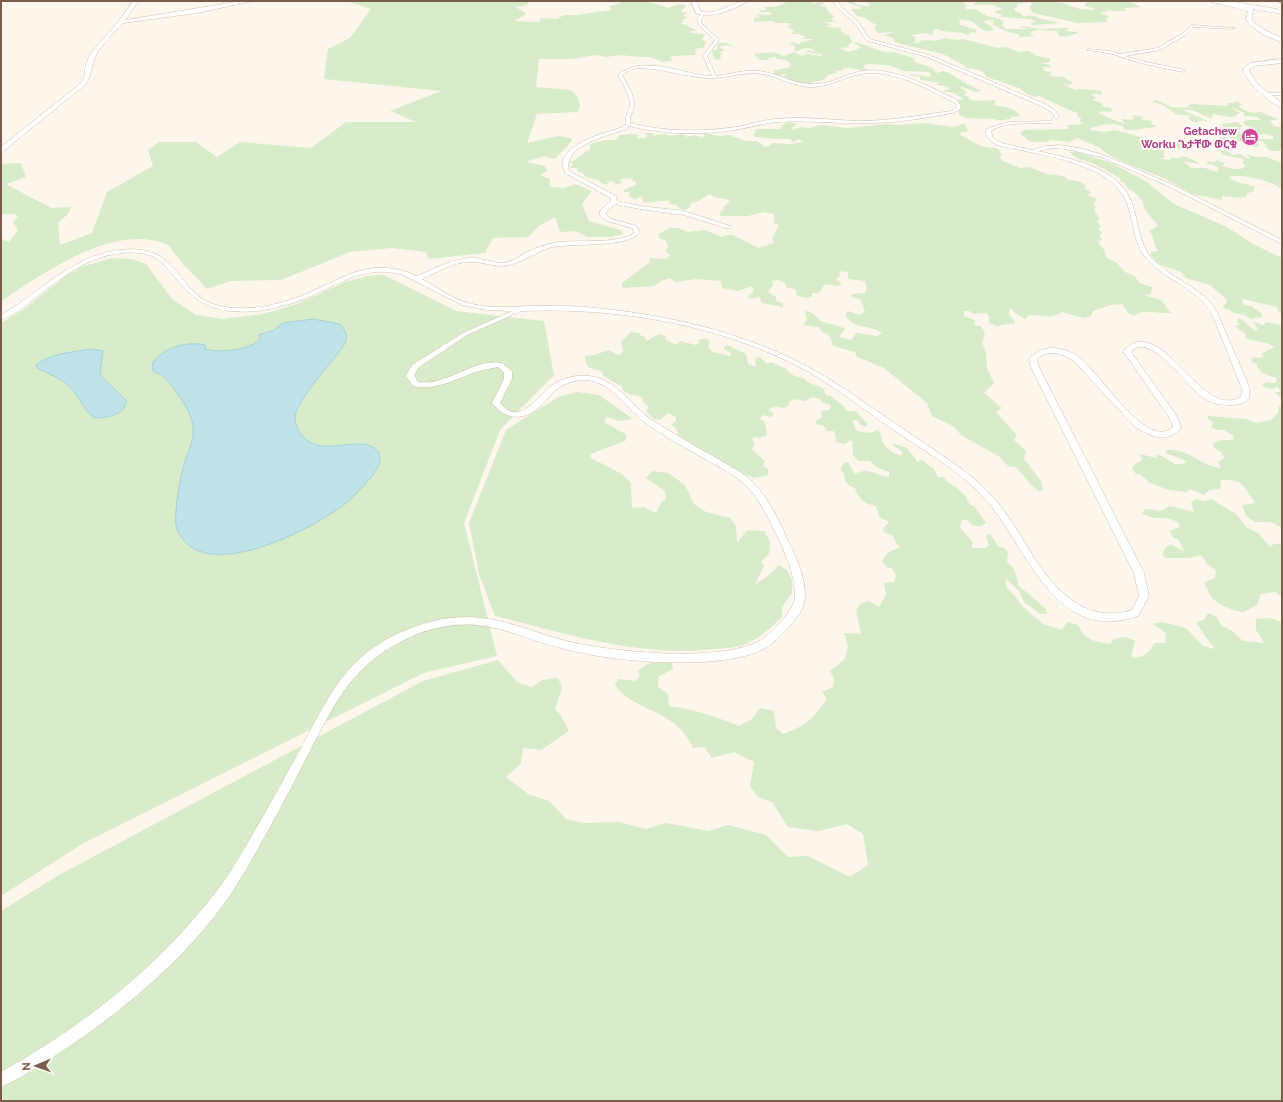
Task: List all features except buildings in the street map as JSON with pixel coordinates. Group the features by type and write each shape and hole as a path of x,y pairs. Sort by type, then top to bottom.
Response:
{"main road":[{"path":"1,150 83,84 87,78 89,64 94,53 121,22 136,1"},
{"path":"121,22 197,11 250,1"},
{"path":"694,1 695,9 702,14 715,14 745,1"},
{"path":"1212,1 1282,10"},
{"path":"1225,2 1282,10"},
{"path":"1225,2 1251,10 1249,19 1252,24 1282,40"},
{"path":"1262,15 1274,10"},
{"path":"1265,24 1274,32 1282,36"},
{"path":"1282,61 1252,64 1246,69 1247,75 1282,106"}],"street":[{"path":"1,318 17,309 80,264 98,256 117,252 146,252 157,256 165,263 194,295 203,302 231,309 263,308 280,305 306,296 353,273 384,268 401,271 451,299 466,305 499,309 578,308 678,322 719,332 770,351 808,369 962,473 980,488 995,506 1051,588 1064,601 1089,614 1115,618 1135,614 1144,596 1139,573 1034,365 1033,358 1038,353 1047,350 1065,352 1076,358 1138,425 1148,432 1160,435 1170,435 1177,428 1173,417 1127,351 1130,347 1144,345 1161,352 1199,391 1208,397 1219,401 1238,402 1245,398 1246,389 1215,313 1198,295 1160,268 1142,249 1127,197 1113,180 1085,166 999,144 991,140 988,132 992,128 1001,125 1052,122 1057,116 1053,111 1043,105 928,56 874,42 864,37 859,26 842,13 835,1"},
{"path":"702,14 699,20 700,24 717,40 716,44 706,53 705,56 715,77"},
{"path":"1121,55 1159,49 1186,33 1193,26 1233,28"},
{"path":"1089,50 1121,55 1145,63 1183,71"},
{"path":"651,67 696,76 715,77 754,72 799,85 809,86 830,82 864,71 879,72 890,74 947,97 955,101 959,106 958,109 953,112 899,120 868,122 796,119 778,120 738,128 706,130 658,130 641,128 628,124 626,119 632,106 632,101 620,75 633,68 651,67"},
{"path":"1268,94 1282,94"},
{"path":"614,202 614,197 567,172 565,163 567,156 580,145 625,128 628,124"},
{"path":"1033,152 1050,147 1071,148 1107,158 1172,186 1282,242"},
{"path":"614,202 684,213 728,227"},
{"path":"417,279 461,261 470,260 505,264 520,260 532,252 546,246 563,243 622,240 634,236 637,233 635,227 610,220 603,215 603,211 614,202"},
{"path":"1,1080 33,1062 100,1016 142,983 184,942 226,890 275,808 328,707 349,675 371,654 398,638 424,627 446,622 466,620 499,626 575,648 609,653 671,657 723,656 758,647 774,637 790,618 799,604 798,576 787,547 768,508 746,480 646,420 624,397 606,383 588,378 574,378 559,383 535,408 523,414 511,414 502,411 496,403 508,379 508,371 499,365 480,368 445,382 426,386 416,384 410,376 415,367 465,334 489,322 523,309"}],"green space":[{"path":"346,1 529,1 527,5 515,7 526,14 514,21 539,22 541,18 557,19 564,15 577,15 611,10 610,6 622,2 645,2 658,4 667,8 681,4 686,6 682,12 688,13 683,15 688,18 682,20 683,21 681,24 689,25 687,26 697,30 688,32 705,35 702,39 707,43 704,44 705,47 695,49 696,55 671,56 670,58 674,60 662,62 651,57 621,55 606,57 597,55 571,59 539,59 536,87 571,90 577,96 580,105 578,112 537,114 527,143 558,136 571,138 572,141 555,159 544,156 526,162 545,166 547,171 540,175 550,179 550,187 564,188 575,184 592,191 582,204 589,221 621,230 623,234 609,237 587,237 576,231 560,232 555,217 539,226 528,237 493,238 485,253 429,259 426,252 392,248 350,252 281,280 231,281 207,289 174,253 170,246 145,239 124,240 102,245 80,254 37,277 1,301 1,239 9,242 18,230 13,222 18,217 15,214 1,214 1,164 21,163 26,177 6,184 51,208 71,207 68,214 58,223 60,245 92,233 107,192 153,166 148,150 159,142 196,142 217,157 240,142 311,148 346,122 416,122 390,111 441,91 324,79 328,49 350,38 371,9"},
{"path":"789,1 812,1 810,2 814,4 819,2 825,4 817,5 827,7 825,7 834,18 830,19 837,22 823,22 832,25 826,27 842,28 840,30 846,35 850,35 850,39 853,41 848,45 850,47 840,48 845,51 856,50 861,47 854,43 856,42 884,52 893,52 914,58 915,62 933,68 936,73 943,71 949,73 982,91 975,92 961,86 961,88 967,92 964,95 969,97 969,99 976,101 996,100 994,105 1011,109 1020,116 1010,117 1011,119 1003,120 975,119 962,116 958,113 961,107 957,100 964,99 954,93 941,91 950,89 949,87 937,85 936,84 939,83 937,82 920,80 920,77 908,75 911,74 932,77 929,72 905,71 888,65 866,64 863,68 868,70 843,68 844,70 835,71 837,73 826,75 828,76 824,78 826,79 812,82 813,84 810,85 784,79 786,78 783,76 787,74 781,74 780,76 773,74 775,73 773,71 790,67 790,63 786,60 777,59 776,57 768,58 768,60 758,60 760,58 755,56 755,54 773,52 784,56 794,52 802,56 805,54 822,56 821,54 805,52 809,50 815,51 809,48 798,51 793,50 796,47 789,43 795,42 796,44 799,44 813,39 801,39 806,37 799,34 791,34 794,31 787,26 791,25 790,23 777,23 772,21 754,22 754,18 760,17 756,14 772,15 770,12 761,12 759,10 766,10 765,7 778,6"},
{"path":"846,1 854,1 854,3 862,6 871,6 866,1 962,1 966,6 970,7 964,7 967,9 975,9 987,16 1003,20 1002,22 1004,23 1002,25 1006,29 1029,29 1020,27 1022,26 1040,29 1066,28 1069,29 1065,31 1079,32 1073,35 1059,36 1057,31 1035,30 1030,33 1034,36 1020,37 1018,34 1008,32 993,25 994,20 983,21 994,30 988,31 982,30 971,21 958,19 961,22 958,24 977,30 977,33 969,32 970,34 968,35 941,31 939,29 933,30 933,35 925,33 910,35 917,38 915,38 916,41 913,43 946,38 956,40 964,39 998,48 1006,47 1019,52 1029,51 1037,56 1050,59 1050,62 1040,63 1050,65 1050,67 1042,67 1045,69 1043,69 1044,71 1052,72 1049,76 1063,77 1073,83 1069,85 1064,83 1065,85 1075,90 1081,89 1101,91 1102,95 1094,93 1089,95 1096,97 1093,100 1103,104 1101,106 1111,108 1113,110 1110,112 1102,111 1098,113 1125,124 1122,119 1131,120 1134,118 1132,115 1144,117 1142,120 1153,121 1150,123 1157,126 1151,128 1125,130 1123,126 1106,124 1093,127 1089,129 1090,130 1105,132 1115,130 1152,140 1168,143 1177,142 1189,145 1188,149 1179,149 1161,145 1166,148 1160,148 1165,151 1163,154 1165,158 1155,158 1170,160 1171,158 1179,158 1182,156 1199,163 1183,161 1191,168 1205,168 1217,172 1219,168 1214,165 1206,164 1208,162 1206,161 1215,162 1216,160 1224,163 1223,166 1232,169 1241,169 1246,165 1243,164 1243,159 1224,155 1218,150 1230,152 1232,155 1241,154 1248,159 1250,157 1245,154 1257,157 1267,157 1282,163 1282,190 1265,181 1248,177 1234,176 1229,177 1234,181 1255,187 1253,192 1247,193 1247,196 1242,198 1222,196 1222,200 1192,194 1166,179 1123,162 1104,152 1100,148 1078,138 1069,142 1052,140 1046,142 1029,141 1020,133 1024,130 1069,129 1067,125 1084,124 1080,122 1081,118 1077,116 1078,113 1039,96 1035,97 1025,93 1019,88 987,77 983,72 966,68 943,54 901,44 895,42 893,38 884,35 896,32 877,33 874,27 877,26 876,25 863,17 857,16 851,9 862,9"},
{"path":"973,1 1044,1 1063,3 1080,9 1094,10 1093,8 1084,6 1087,3 1086,1 1131,1 1130,2 1141,7 1125,8 1124,9 1126,11 1112,11 1107,9 1108,11 1102,12 1101,14 1109,16 1106,20 1108,22 1077,23 1033,13 1029,7 1032,4 1030,2 1017,4 1018,7 1014,8 1015,11 1022,14 1023,17 1031,15 1061,23 1031,25 1031,23 1037,22 1030,19 1001,17 998,16 1003,15 993,12 1003,9 993,5 974,5 974,3 979,3"},
{"path":"719,43 726,43 735,47 726,45 719,47 725,50 719,53 724,54 720,55 721,60 712,59 715,58 712,50 716,50 718,48 717,45"},
{"path":"1155,100 1171,107 1181,108 1189,107 1188,105 1193,104 1228,106 1227,103 1237,101 1243,105 1238,105 1245,110 1254,113 1260,112 1280,119 1269,121 1274,125 1271,126 1281,127 1279,123 1282,123 1282,149 1279,151 1270,151 1265,145 1266,144 1261,141 1256,141 1259,144 1257,144 1259,145 1258,147 1250,146 1233,138 1224,141 1219,138 1228,138 1229,134 1215,127 1222,127 1222,124 1237,122 1243,126 1239,128 1241,130 1238,131 1245,136 1273,139 1273,136 1266,134 1258,135 1254,131 1256,129 1255,128 1245,125 1243,122 1247,120 1261,120 1257,117 1244,116 1244,113 1234,108 1232,108 1240,113 1235,115 1237,116 1230,117 1213,114 1212,119 1192,110 1182,110 1208,121 1198,121 1198,123 1191,121 1188,118 1191,116 1176,114 1161,104 1152,102"},
{"path":"788,122 798,124 791,128 792,130 801,127 809,128 821,125 846,128 887,124 898,125 924,123 953,127 965,124 968,132 962,132 960,135 982,146 999,149 1000,153 1002,154 1000,157 1002,161 1020,168 1029,167 1050,175 1052,174 1066,177 1067,179 1079,182 1086,186 1084,189 1091,193 1087,195 1097,200 1093,203 1096,207 1094,210 1100,219 1097,221 1101,227 1098,228 1102,233 1099,236 1103,240 1097,241 1105,251 1106,257 1117,263 1125,272 1135,276 1139,283 1152,287 1151,294 1144,295 1161,300 1171,313 1142,312 1134,316 1128,313 1122,304 1111,305 1093,311 1091,316 1083,318 1062,312 1054,316 1029,315 1025,319 1016,314 1010,307 1009,315 1015,323 997,326 989,323 989,316 986,313 974,314 969,311 964,311 964,316 975,320 974,325 981,326 985,333 982,343 986,352 987,369 994,383 984,393 1002,408 996,412 1017,435 1014,440 1026,451 1024,459 1041,481 1043,489 1040,492 1032,486 1016,467 1008,466 1000,457 961,435 953,426 932,416 927,403 884,368 857,357 855,352 833,346 829,335 821,331 819,327 803,325 807,320 805,311 812,313 823,322 845,329 839,337 851,340 856,333 878,336 882,333 872,328 857,325 849,320 845,315 848,311 860,315 865,312 861,300 850,296 853,294 865,293 867,288 865,281 848,279 848,272 839,271 840,275 836,280 842,283 838,286 825,284 819,293 812,293 812,296 808,298 797,296 795,289 787,288 785,283 778,280 772,281 773,285 768,292 776,297 776,301 783,303 783,307 762,303 759,297 749,299 748,296 754,291 752,286 738,291 722,288 721,281 697,279 675,282 670,278 661,281 654,286 622,288 622,283 649,263 650,258 666,259 670,255 665,251 668,247 666,241 659,238 658,234 670,228 678,228 688,232 704,230 723,237 725,235 733,235 759,248 774,243 772,239 779,225 774,223 774,214 764,212 748,216 721,216 719,214 724,209 723,207 730,201 714,197 710,194 691,203 690,207 686,210 680,209 677,205 670,204 669,201 649,203 643,202 642,196 635,199 628,196 630,192 624,192 624,190 636,185 636,182 631,180 634,178 620,179 619,181 622,182 620,184 607,181 608,184 604,184 599,180 585,177 584,174 577,171 577,168 569,168 573,164 569,162 575,160 590,150 590,144 603,140 616,140 619,135 631,134 639,135 636,138 646,138 647,136 645,133 653,133 653,135 665,134 670,136 681,134 687,137 695,135 702,138 705,136 703,134 705,133 719,136 729,135 746,141 757,141 765,147 773,143 789,144 804,142 798,139 793,142 790,139 754,137 753,134 756,133 754,131 757,129 781,129 781,126"},
{"path":"1070,152 1077,152 1112,163 1147,182 1174,204 1227,227 1253,244 1282,258 1282,315 1278,311 1277,307 1242,299 1244,305 1251,306 1261,313 1263,317 1251,319 1244,315 1233,313 1229,309 1225,309 1223,307 1227,302 1226,299 1210,285 1186,278 1181,272 1158,264 1151,255 1151,252 1158,251 1149,231 1158,226 1144,208 1139,197 1128,189 1125,183 1121,182 1120,178 1101,167 1075,157"},
{"path":"112,258 132,259 146,264 172,299 196,315 223,319 263,314 297,304 345,282 367,276 384,275 456,311 544,321 554,375 500,430 464,523 497,656 423,673 82,844 1,896 1,323 24,309 67,275 81,267"},
{"path":"1238,318 1243,320 1256,331 1258,329 1253,322 1264,325 1266,322 1282,325 1282,399 1275,392 1281,392 1277,386 1273,389 1266,388 1262,385 1266,382 1275,383 1277,381 1276,378 1263,373 1257,367 1257,364 1252,362 1251,358 1264,357 1261,354 1274,347 1246,338 1245,333 1237,328 1236,325 1240,325 1237,321"},
{"path":"631,332 639,333 645,337 646,341 659,334 665,336 666,340 677,345 680,341 696,345 700,343 698,340 706,338 710,341 708,347 713,352 730,356 731,353 724,349 724,346 730,346 746,354 748,364 756,367 755,358 760,357 767,364 771,362 786,369 794,376 803,378 807,382 823,388 826,395 831,396 847,411 855,411 867,423 867,426 862,426 857,420 852,420 857,431 870,433 878,430 883,442 889,449 901,456 903,452 892,443 907,448 917,462 922,460 934,469 938,477 943,477 966,497 970,505 974,506 986,523 981,526 973,526 967,520 962,520 960,528 973,542 971,548 986,548 989,545 986,536 990,534 999,547 1004,548 1008,552 1007,562 1014,569 1019,586 1046,609 1047,614 1040,614 1024,602 1019,591 1005,578 1007,588 1022,606 1043,624 1062,630 1067,622 1078,625 1087,637 1095,641 1110,644 1114,639 1126,637 1135,641 1131,657 1135,658 1145,654 1155,643 1165,643 1166,633 1153,624 1162,622 1186,628 1203,646 1215,649 1196,622 1204,620 1208,613 1216,616 1221,625 1232,631 1243,641 1264,643 1256,630 1256,619 1271,618 1282,622 1282,1101 1,1101 1,911 59,875 423,681 498,660 517,682 532,687 542,680 558,678 562,688 555,709 560,714 569,731 541,750 523,748 521,763 506,777 528,794 549,801 566,819 584,823 619,822 646,829 666,823 709,831 728,825 766,835 788,857 808,856 850,877 868,865 863,834 847,824 819,831 788,827 772,802 758,797 750,786 754,762 734,752 712,758 704,747 693,748 689,740 677,726 663,716 631,700 619,690 615,684 619,679 635,681 640,677 638,671 654,661 662,660 672,663 673,669 658,677 658,687 668,694 669,706 705,714 739,726 752,719 760,708 774,711 776,728 783,734 798,728 809,721 827,699 822,692 833,687 834,679 830,671 845,659 848,646 844,633 861,634 856,610 860,604 869,601 879,607 886,594 884,583 894,582 896,576 892,568 886,567 882,561 890,552 901,548 896,543 893,536 884,532 883,529 889,522 879,517 875,506 868,504 860,498 855,488 846,483 844,473 840,470 843,464 848,462 855,474 868,471 889,477 889,472 878,468 870,461 858,461 853,455 852,440 844,444 835,442 836,438 834,431 827,431 823,425 818,425 815,422 822,417 821,411 830,410 831,405 813,397 804,401 794,399 784,408 772,408 769,410 773,413 773,416 763,415 760,419 765,422 767,435 760,438 754,437 752,439 755,444 752,449 765,461 763,466 768,469 768,475 754,478 736,471 678,435 676,428 671,425 676,421 676,417 668,413 660,420 653,419 646,411 648,406 643,402 642,397 625,393 621,386 603,376 603,372 588,367 585,356 594,355 609,350 617,355 621,354 623,350 621,342"},
{"path":"577,392 599,395 633,419 620,421 606,417 604,422 627,435 625,441 590,454 591,458 622,474 631,483 632,508 644,507 656,513 662,501 666,499 665,491 646,478 652,471 668,473 685,485 694,504 706,512 730,518 736,526 737,543 747,530 764,531 770,541 769,554 761,562 764,566 755,584 767,577 779,565 787,570 792,580 792,593 782,607 782,617 762,634 746,644 734,647 688,651 660,650 604,643 495,616 479,574 469,523 506,430 558,397"},
{"path":"1282,405 1282,528 1271,522 1255,522 1246,516 1242,505 1255,503 1239,482 1221,480 1220,489 1209,490 1204,495 1190,489 1187,492 1169,490 1150,483 1141,475 1136,474 1132,469 1134,465 1142,460 1140,454 1156,458 1158,454 1175,464 1184,464 1186,461 1165,453 1167,450 1182,452 1214,467 1221,468 1218,462 1224,458 1221,452 1214,448 1213,443 1222,440 1233,440 1234,436 1224,430 1217,430 1211,427 1213,422 1208,419 1208,416 1246,419 1255,423 1271,420 1278,413 1279,406"},
{"path":"1195,499 1205,501 1211,499 1236,514 1247,528 1258,533 1270,547 1274,544 1282,544 1282,597 1275,592 1261,594 1257,605 1244,612 1233,610 1219,604 1212,598 1204,583 1215,578 1216,570 1207,564 1201,555 1190,558 1165,558 1162,554 1167,546 1172,545 1184,551 1179,540 1173,537 1169,531 1180,527 1178,522 1167,518 1153,518 1142,514 1145,509 1161,511 1170,506 1194,512 1191,503"}],"water":[{"path":"313,319 340,324 345,332 346,338 342,348 310,388 300,404 295,417 298,428 301,434 313,444 329,446 361,444 372,447 378,451 380,456 377,469 345,504 331,514 292,535 248,551 226,554 207,553 191,547 179,534 176,519 181,478 185,460 193,437 191,417 180,397 170,384 163,376 154,372 152,367 153,362 164,352 177,346 198,344 205,345 205,349 218,351 241,349 254,344 259,340 259,335 274,330 283,323"},
{"path":"90,349 103,351 100,372 102,377 126,400 123,409 115,415 95,418 87,412 70,387 59,379 37,368 36,365 41,361 54,356"}],"place":[{"name":"Getachew Worku ጌታቸው ወርቁ","path":"1250,137"}]}
